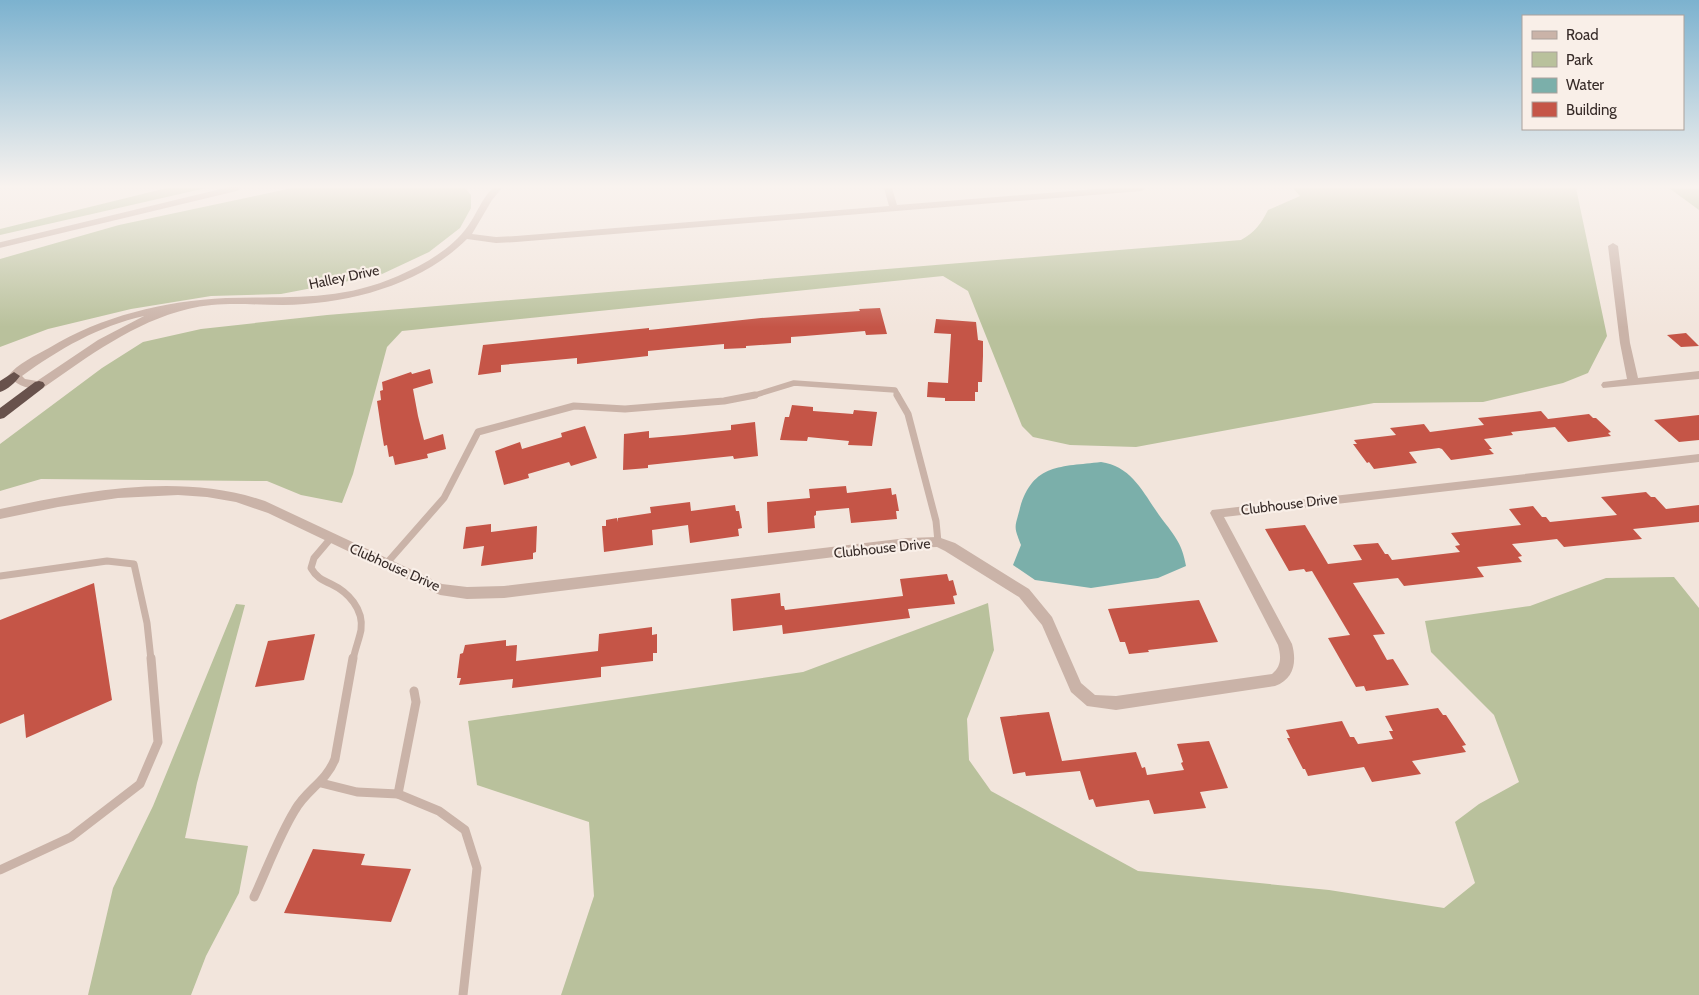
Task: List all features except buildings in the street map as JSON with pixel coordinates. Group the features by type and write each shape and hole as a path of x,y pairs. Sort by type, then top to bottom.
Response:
{"highway":[{"path":"0,388 14,376"},
{"path":"0,415 40,385"}],"street":[{"path":"465,236 496,240 574,234"},
{"name":"Halley Drive","path":"14,376 61,344 79,334 113,320 152,310 186,306 235,301 303,301 359,292 390,282 418,269 443,255 465,236"},
{"path":"1613,246 1625,342 1633,382"},
{"name":"Halley Drive","path":"40,385 88,351 137,324 186,306"},
{"path":"61,344 78,346 88,351"},
{"path":"1607,385 1699,375"},
{"path":"14,376 22,382 40,385"},
{"name":"Clubhouse Drive","path":"0,514 116,494 200,492 252,501 440,589 467,593 496,593 908,543 938,542 950,547 1024,593 1047,621 1076,687 1092,701 1116,703 1275,680 1283,676 1288,666 1285,644 1216,513 1699,458"}],"lane":[{"path":"0,246 47,234"},
{"path":"386,564 444,498 478,432 574,406 625,409 724,401 748,397 794,383 895,390 904,406 910,423 936,521 938,542"},
{"path":"254,897 292,815 304,798 332,772 336,759 361,628 360,617 351,597 343,590 315,576 311,568 314,558 331,538"},
{"path":"0,576 108,562 134,564 146,623 156,699 158,742 140,784 71,837 0,870"},
{"path":"398,794 416,702 414,691"},
{"path":"321,783 357,792 398,794 439,811 465,830 476,868 463,995"}],"green space":[{"path":"86,234 452,234 429,252 380,275 281,294 211,296 131,309 48,329 0,347 0,259"},
{"path":"1249,234 1586,234 1607,336 1588,373 1563,383 1483,402 1374,403 1136,447 1070,445 1033,437 1022,426 968,291 943,276 402,331 387,347 353,474 342,503 301,495 267,481 41,479 0,491 0,444 102,368 143,342 201,329 327,315 1241,240"},
{"path":"1674,577 1699,608 1699,995 561,995 594,896 589,822 477,785 468,721 803,672 988,603 994,650 967,719 969,760 991,791 1138,871 1329,890 1444,908 1475,883 1455,822 1479,804 1519,782 1494,715 1431,652 1425,621 1530,606 1606,578"},
{"path":"236,604 245,605 197,783 185,838 248,846 239,893 206,956 191,995 88,995 113,888 153,806"}],"water":[{"path":"1101,462 1111,464 1128,474 1142,489 1176,539 1186,566 1158,578 1091,588 1035,580 1013,565 1021,545 1016,530 1016,523 1026,493 1033,483 1050,470"}]}
